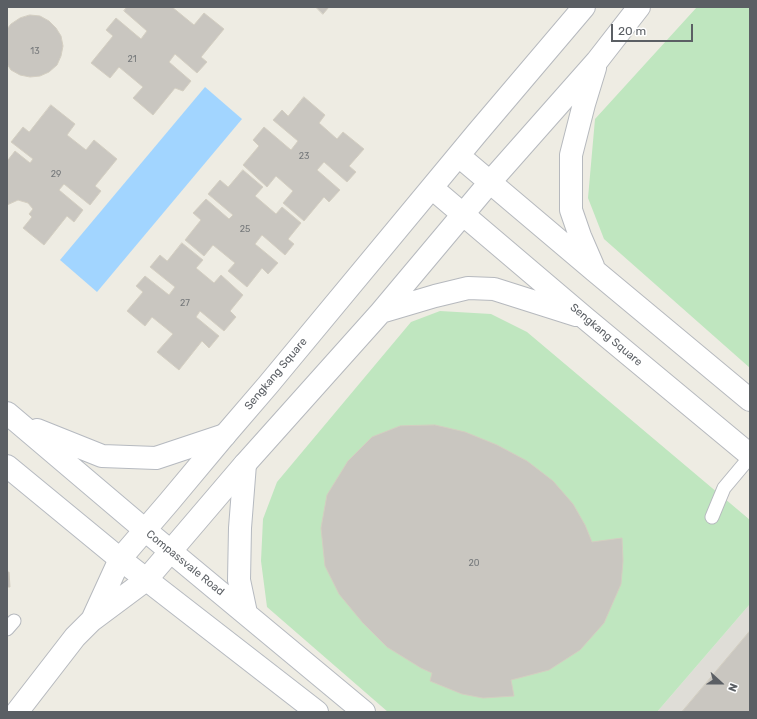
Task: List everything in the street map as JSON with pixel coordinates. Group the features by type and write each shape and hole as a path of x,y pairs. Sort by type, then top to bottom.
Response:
{"street":[{"name":"Sengkang Square","path":"91,621 120,559 268,385 584,7"},
{"path":"16,712 76,637 91,621 146,580 245,464 381,312 490,182 597,61 639,7"},
{"path":"595,271 571,210 571,155 597,61"},
{"path":"459,156 750,400"},
{"name":"Sengkang Square","path":"432,188 750,456"},
{"path":"381,312 468,288 494,289 585,318"},
{"path":"13,418 102,456 156,458 225,435"},
{"name":"Compassvale Road","path":"13,418 364,712"},
{"path":"245,464 238,580 246,613"},
{"path":"7,466 146,580 317,712"}],"lane":[{"path":"712,517 724,488 750,456"}],"shaded area":[{"path":"750,604 750,712 657,712"}],"green space":[{"path":"697,7 750,7 750,368 604,239 588,198 595,119"},
{"path":"440,311 491,314 527,332 750,520 750,604 657,712 388,712 267,607 261,561 263,519 277,482 411,322"}],"water":[{"path":"205,87 242,119 97,292 60,260"}],"building":[{"path":"127,7 172,7 194,25 204,13 224,29 201,57 207,62 197,73 175,54 169,62 191,81 183,91 175,88 153,115 133,98 143,87 119,67 110,78 91,63 113,36 106,30 116,18 141,39 147,31 124,11"},
{"path":"316,7 329,7 323,14"},
{"path":"30,15 40,16 49,21 61,36 63,46 57,65 49,72 40,76 30,77 20,75 11,70 7,64 7,29 11,24 20,18"},
{"path":"304,97 325,115 319,123 337,139 343,132 364,149 349,166 356,172 347,182 324,162 317,170 340,190 329,202 324,197 304,221 283,203 293,191 276,176 267,187 243,165 259,146 253,140 264,127 291,150 298,141 273,120 282,110 288,116"},
{"path":"51,105 75,124 67,135 86,150 94,140 117,159 95,186 101,191 90,205 64,184 59,190 83,210 74,222 67,216 44,245 23,228 32,217 29,214 33,209 28,203 18,200 7,205 7,159 8,160 15,151 30,163 33,159 11,142 23,127 29,132"},
{"path":"243,170 263,187 255,196 276,214 282,207 301,223 288,239 294,244 285,255 262,235 255,244 278,263 268,274 262,268 247,287 228,271 235,263 213,245 204,256 185,240 201,220 193,213 206,199 229,219 233,215 208,194 220,180 228,187"},
{"path":"182,243 203,260 196,268 214,283 221,275 243,295 230,311 236,317 224,331 200,311 196,317 219,336 209,348 202,341 179,370 157,352 173,334 152,317 145,326 127,311 143,292 136,286 145,276 169,295 175,287 150,267 160,255 167,261"},
{"path":"435,425 465,432 497,445 527,461 553,481 573,504 585,525 592,542 622,538 623,561 621,584 604,623 580,650 549,670 511,680 514,696 483,698 462,694 430,681 432,673 387,647 363,623 339,594 325,566 321,528 327,495 348,461 372,437 400,426"},
{"path":"7,572 9,572 10,587 7,587"},
{"path":"750,631 750,712 682,712"}]}
